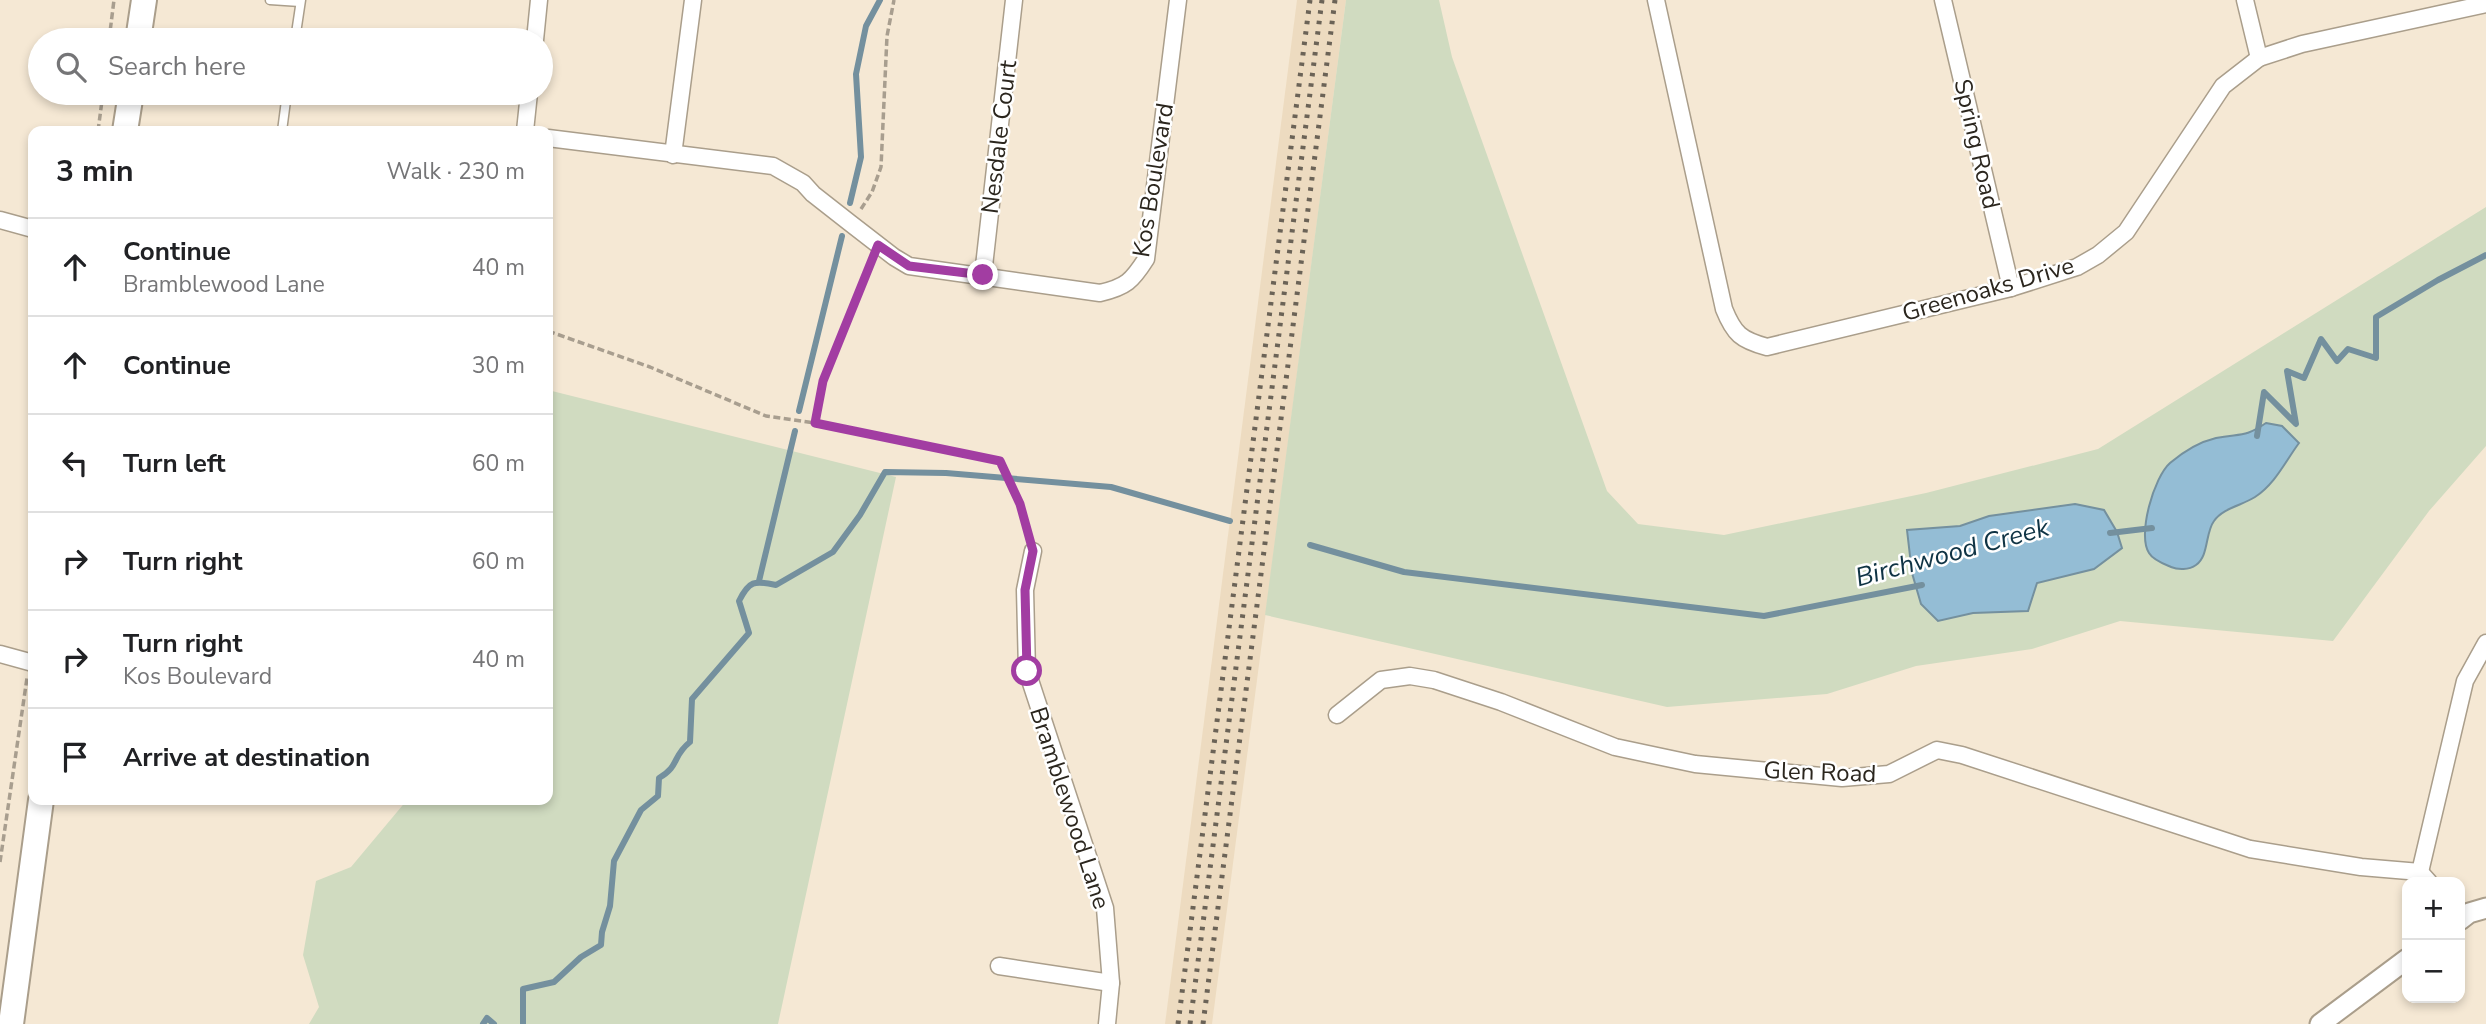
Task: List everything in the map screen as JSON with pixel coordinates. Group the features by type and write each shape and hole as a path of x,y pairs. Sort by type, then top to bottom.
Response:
{"main road":[{"path":"140,28 144,0"},
{"path":"126,126 129,105"},
{"path":"11,1024 8,992 39,805"}],"street":[{"path":"536,28 540,0"},
{"path":"673,155 694,0"},
{"name":"Nesdale Court","path":"983,275 1014,0"},
{"name":"Kos Boulevard","path":"553,139 773,166 803,183 813,194 878,245 909,266 1100,293 1129,283 1146,259 1178,0"},
{"name":"Greenoaks Drive","path":"1656,0 1724,309 1731,326 1746,341 1766,347 2011,288 2077,267 2098,255 2126,232 2224,86 2259,58 2302,44 2486,4"},
{"name":"Spring Road","path":"1943,0 2011,288"},
{"path":"2245,0 2259,58"},
{"path":"526,126 528,105"},
{"path":"0,220 28,228"},
{"name":"Bramblewood Lane","path":"1033,551 1025,590 1027,671 1105,908 1111,983 1107,1024"},
{"path":"2424,877 2465,681 2486,643"},
{"path":"0,654 28,662"},
{"name":"Glen Road","path":"1337,715 1381,680 1410,676 1434,680 1501,702 1615,747 1695,764 1842,778 1889,774 1937,750 1962,755 2250,849 2424,877"},
{"path":"2320,1024 2402,963"},
{"path":"999,966 1111,983"}],"lane":[{"path":"270,0 300,1 297,28"},
{"path":"283,126 285,105"}],"path":[{"path":"110,28 114,0"},
{"path":"850,223 872,192 881,167 887,36 894,0"},
{"path":"99,126 101,105"},
{"path":"815,423 823,381 878,245"},
{"path":"553,333 650,367 766,416 815,423 1000,461 1020,504 1033,551"},
{"path":"0,862 27,681"}],"shaded area":[{"path":"1297,0 1346,0 1212,1024 1165,1024"}],"green space":[{"path":"1346,0 1439,0 1452,57 1607,491 1638,524 1724,535 1926,493 2098,449 2486,207 2486,446 2429,511 2333,641 2120,621 2032,649 1916,666 1827,694 1667,707 1265,615"},
{"path":"553,391 896,477 778,1024 309,1024 319,1007 303,955 316,881 351,867 403,805 553,805"}],"water":[{"path":"2266,423 2282,426 2299,443 2274,479 2255,497 2228,510 2214,521 2203,556 2196,565 2177,569 2153,558 2146,545 2146,520 2153,493 2164,470 2186,451 2203,442 2247,433"},
{"path":"2075,504 2104,510 2117,532 2122,548 2094,569 2037,583 2028,611 1973,613 1938,621 1921,604 1912,573 1907,530 1960,526 1989,516"}],"waterway":[{"path":"850,203 861,157 856,74 866,26 880,0"},
{"path":"799,411 842,236"},
{"name":"Birchwood Creek","path":"2257,436 2264,392 2296,424 2287,371 2304,378 2321,339 2337,361 2348,349 2376,358 2376,317 2486,255"},
{"path":"759,581 795,431"},
{"name":"Birchwood Creek","path":"523,1024 523,989 554,982 581,957 601,945 610,906 614,861 641,810 658,796 659,778 666,774 690,742 692,699 749,633 739,601 743,594 753,584 776,585 833,552 860,515 885,472 946,473 1111,487 1230,521"},
{"name":"Birchwood Creek","path":"2110,533 2152,528"},
{"name":"Birchwood Creek","path":"1310,545 1404,572 1764,616 1922,585"},
{"name":"Birchwood Creek","path":"483,1024 487,1018 494,1024"}],"railway":[{"path":"1178,1024 1310,0"},
{"path":"1190,1024 1322,0"},
{"path":"1203,1024 1335,0"}],"route":[{"path":"983,275 909,266 878,245 823,381 815,423 1000,461 1020,504 1033,551 1025,590 1027,671"}]}
